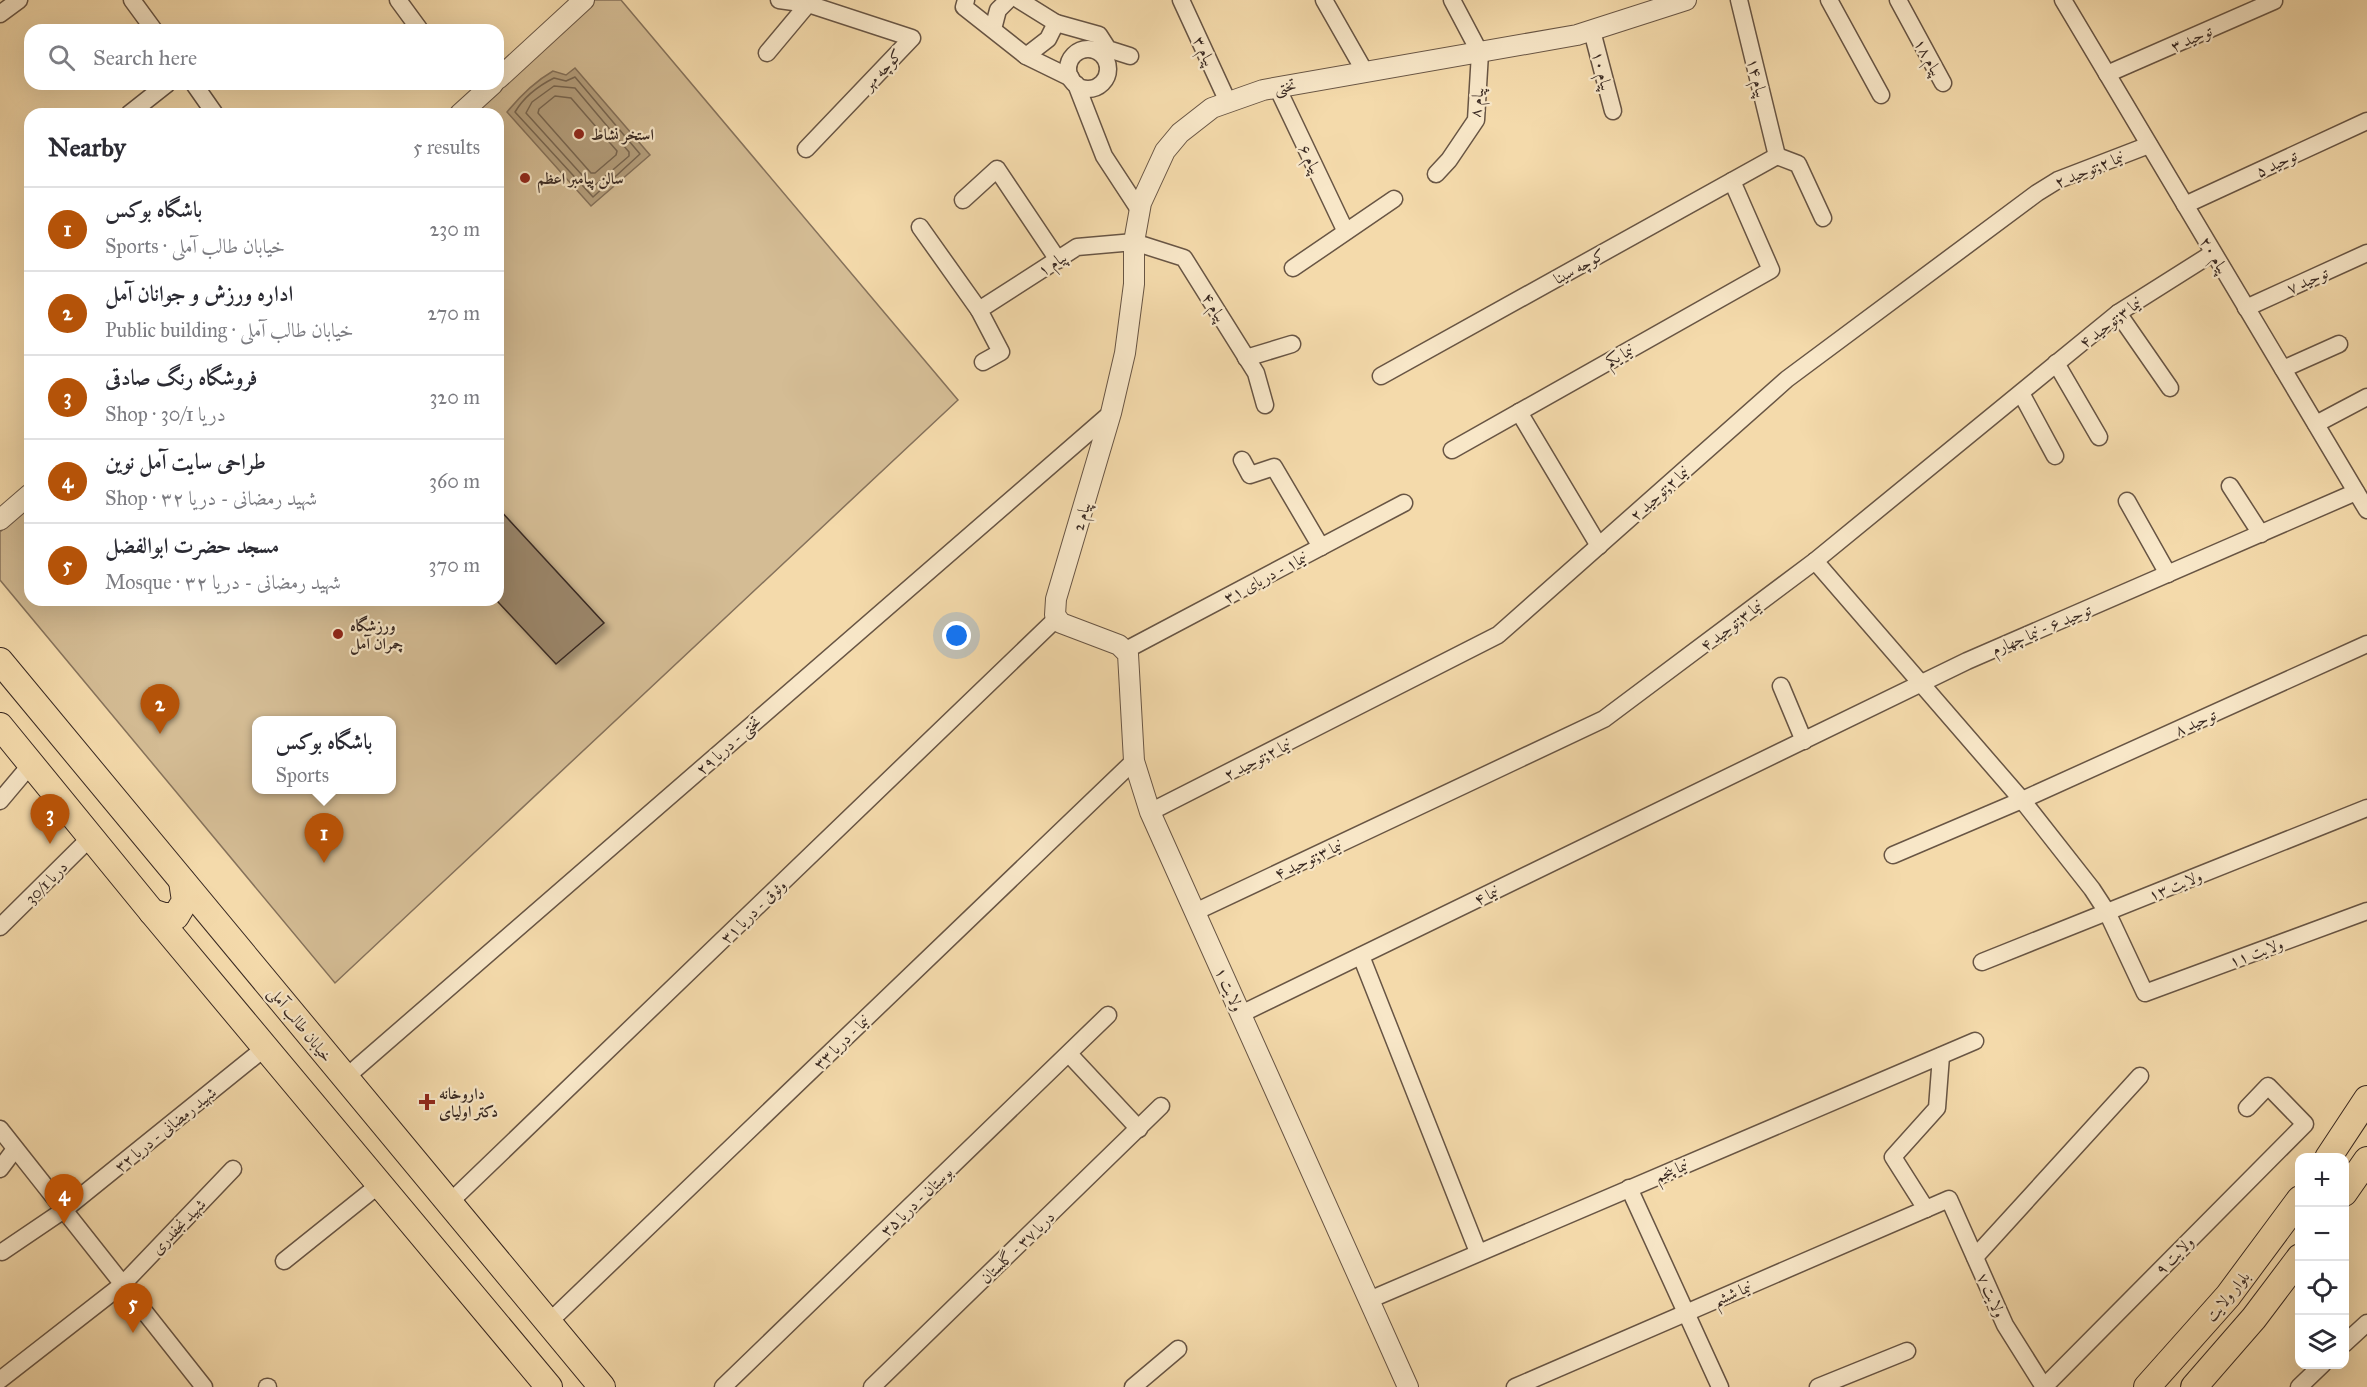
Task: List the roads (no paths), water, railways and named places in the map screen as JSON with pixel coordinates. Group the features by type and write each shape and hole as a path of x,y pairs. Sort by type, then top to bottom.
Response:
{"main road":[{"name":"خیابان طالب آملی","path":"0,661 602,1387"},
{"path":"0,726 152,912 549,1387"},
{"path":"152,912 164,916 176,916 185,901 182,880"},
{"path":"215,985 211,972 213,963 220,958 230,955 254,967"},
{"path":"2331,1153 2367,1099"},
{"path":"2349,1186 2367,1160"},
{"name":"بلوار ولایت","path":"2147,1387 2228,1296 2295,1206"},
{"name":"بلوار ولایت","path":"2194,1387 2254,1318 2297,1261"}],"street":[{"path":"0,14 19,0"},
{"path":"132,0 150,24"},
{"path":"398,0 416,24"},
{"path":"504,73 584,0"},
{"name":"کوچه مهر","path":"779,0 808,4 912,38 807,149"},
{"path":"966,0 964,7 1026,56 1088,89 1102,84 1109,69 1106,52 1099,35 1056,23 1018,0"},
{"path":"993,29 998,10 1008,0"},
{"name":"پيام ۳","path":"1181,0 1228,102"},
{"path":"1324,0 1365,72"},
{"path":"1452,0 1480,52"},
{"name":"تختی","path":"1111,413 1127,336 1134,284 1134,242 1140,212 1153,176 1166,151 1180,133 1212,108 1277,87 1592,31 1686,0"},
{"name":"پیام ۱۴","path":"1739,0 1777,156"},
{"path":"1829,0 1881,95"},
{"name":"پیام ۱۸","path":"1898,0 1943,82"},
{"name":"پیام ۲۰","path":"2063,0 2367,510"},
{"name":"توحید ۳","path":"2107,74 2274,1"},
{"path":"767,53 808,4"},
{"path":"1026,56 1048,39 1056,23"},
{"name":"پیام ۱۰","path":"1592,31 1613,111"},
{"path":"1130,56 1089,48 1074,54 1068,68 1104,156 1140,212"},
{"name":"پیام ۸","path":"1436,174 1449,160 1476,120 1480,52"},
{"name":"پیام ۶","path":"1277,87 1346,230"},
{"path":"137,108 159,90"},
{"path":"198,90 211,108"},
{"path":"467,108 486,90"},
{"name":"توحید ۵","path":"2185,205 2367,122"},
{"name":"نیما ۲;توحید ۲","path":"1150,812 1498,635 1787,379 2037,193 2058,180 2149,145"},
{"path":"1777,156 1798,164 1823,218"},
{"name":"کوچه سینا","path":"1381,375 1777,156"},
{"path":"963,200 997,169 1058,260"},
{"name":"نیما یکم","path":"1519,412 1771,270 1732,181"},
{"path":"1293,268 1394,199"},
{"path":"920,226 979,310 1001,352 983,362"},
{"name":"پیام ۱","path":"979,310 1077,247 1134,242"},
{"name":"پیام ۴","path":"1134,242 1184,258 1256,373 1265,405"},
{"name":"نیما ۳;توحید ۴","path":"1195,912 1604,719 1815,561 2118,313 2213,253"},
{"name":"توحید ۷","path":"2246,308 2367,253"},
{"path":"2118,313 2170,388"},
{"path":"1246,358 1292,344"},
{"path":"2283,369 2339,344"},
{"path":"2056,363 2099,437"},
{"path":"2021,393 2055,456"},
{"path":"2316,424 2367,397"},
{"path":"1452,450 1519,412 1599,546"},
{"name":"پیام 2","path":"1056,619 1056,599 1111,413"},
{"name":"تختی - دریا ۲۹","path":"345,1077 1111,413"},
{"path":"1242,460 1250,475 1274,467 1321,547"},
{"path":"2230,486 2261,534"},
{"name":"توحید ۶ - نیما چهارم","path":"1732,777 1967,661 2356,492"},
{"path":"0,520 24,499"},
{"path":"2127,501 2168,574"},
{"name":"نیما۱ - دریای ۳۱","path":"1126,650 1404,503"},
{"path":"1815,561 2022,800 2107,912"},
{"path":"1056,619 1067,626 1119,645 1126,650"},
{"name":"وثوق - دریا ۳۱","path":"449,1203 1056,619"},
{"name":"توحید ۸","path":"1893,855 2022,800 2367,644"},
{"name":"ولایت ۱","path":"1126,650 1129,658 1134,761 1150,812 1408,1387"},
{"path":"1781,686 1804,741"},
{"name":"نیما - دریا ۳۳","path":"548,1323 1134,761"},
{"path":"0,801 32,763"},
{"name":"نیما ۴","path":"1240,1014 1732,777"},
{"name":"ولایت ۱۳","path":"1982,962 2367,808"},
{"name":"دریا 30/1","path":"0,927 92,836"},
{"name":"ولایت ۱۱","path":"2107,912 2145,993 2367,911"},
{"path":"1361,956 1478,1252"},
{"name":"بوستان - دریا ۳۵","path":"723,1387 1108,1015"},
{"name":"نیما پنجم","path":"1369,1300 1975,1041"},
{"name":"شهید رمضانی - دریا ۳۲","path":"2,1252 64,1210 266,1047"},
{"path":"1068,1054 1139,1129"},
{"path":"1926,1209 1893,1157 1937,1108 1941,1056"},
{"path":"1975,1257 2140,1076"},
{"name":"ولایت ۹","path":"2044,1387 2305,1124 2268,1086 2247,1108"},
{"name":"دریا ۳۷ - گلستان","path":"872,1387 1161,1106"},
{"path":"0,1130 204,1387"},
{"path":"0,1169 15,1149"},
{"name":"شهید نجفدری","path":"0,1380 123,1284 233,1169"},
{"path":"284,1261 380,1184"},
{"path":"1629,1188 1720,1387"},
{"name":"نیما ششم","path":"1515,1387 1949,1199"},
{"name":"ولایت ۷","path":"1949,1199 2005,1325 2044,1387"},
{"path":"2349,1339 2367,1323"},
{"path":"1133,1387 1178,1349"},
{"path":"1818,1387 1907,1351"},
{"path":"2299,1387 2319,1369"}],"water":[{"name":"استخر نشاط","path":"575,68 650,155 591,206 507,112 528,89 546,75 553,71 566,75"}],"place":[{"name":"استخر نشاط","path":"579,134"},
{"name":"سالن پیامبر اعظم","path":"525,178"},
{"name":"ورزشگاه چمران آمل","path":"338,634"},
{"name":"اداره ورزش و جوانان آمل","path":"160,734"},
{"name":"فروشگاه رنگ صادقی","path":"50,844"},
{"name":"باشگاه‌ بوکس","path":"324,863"},
{"name":"داروخانه دکتر اولیای","path":"427,1102"},
{"name":"طراحی سایت آمل نوین","path":"64,1224"},
{"name":"مسجد حضرت ابوالفضل","path":"133,1333"}]}
